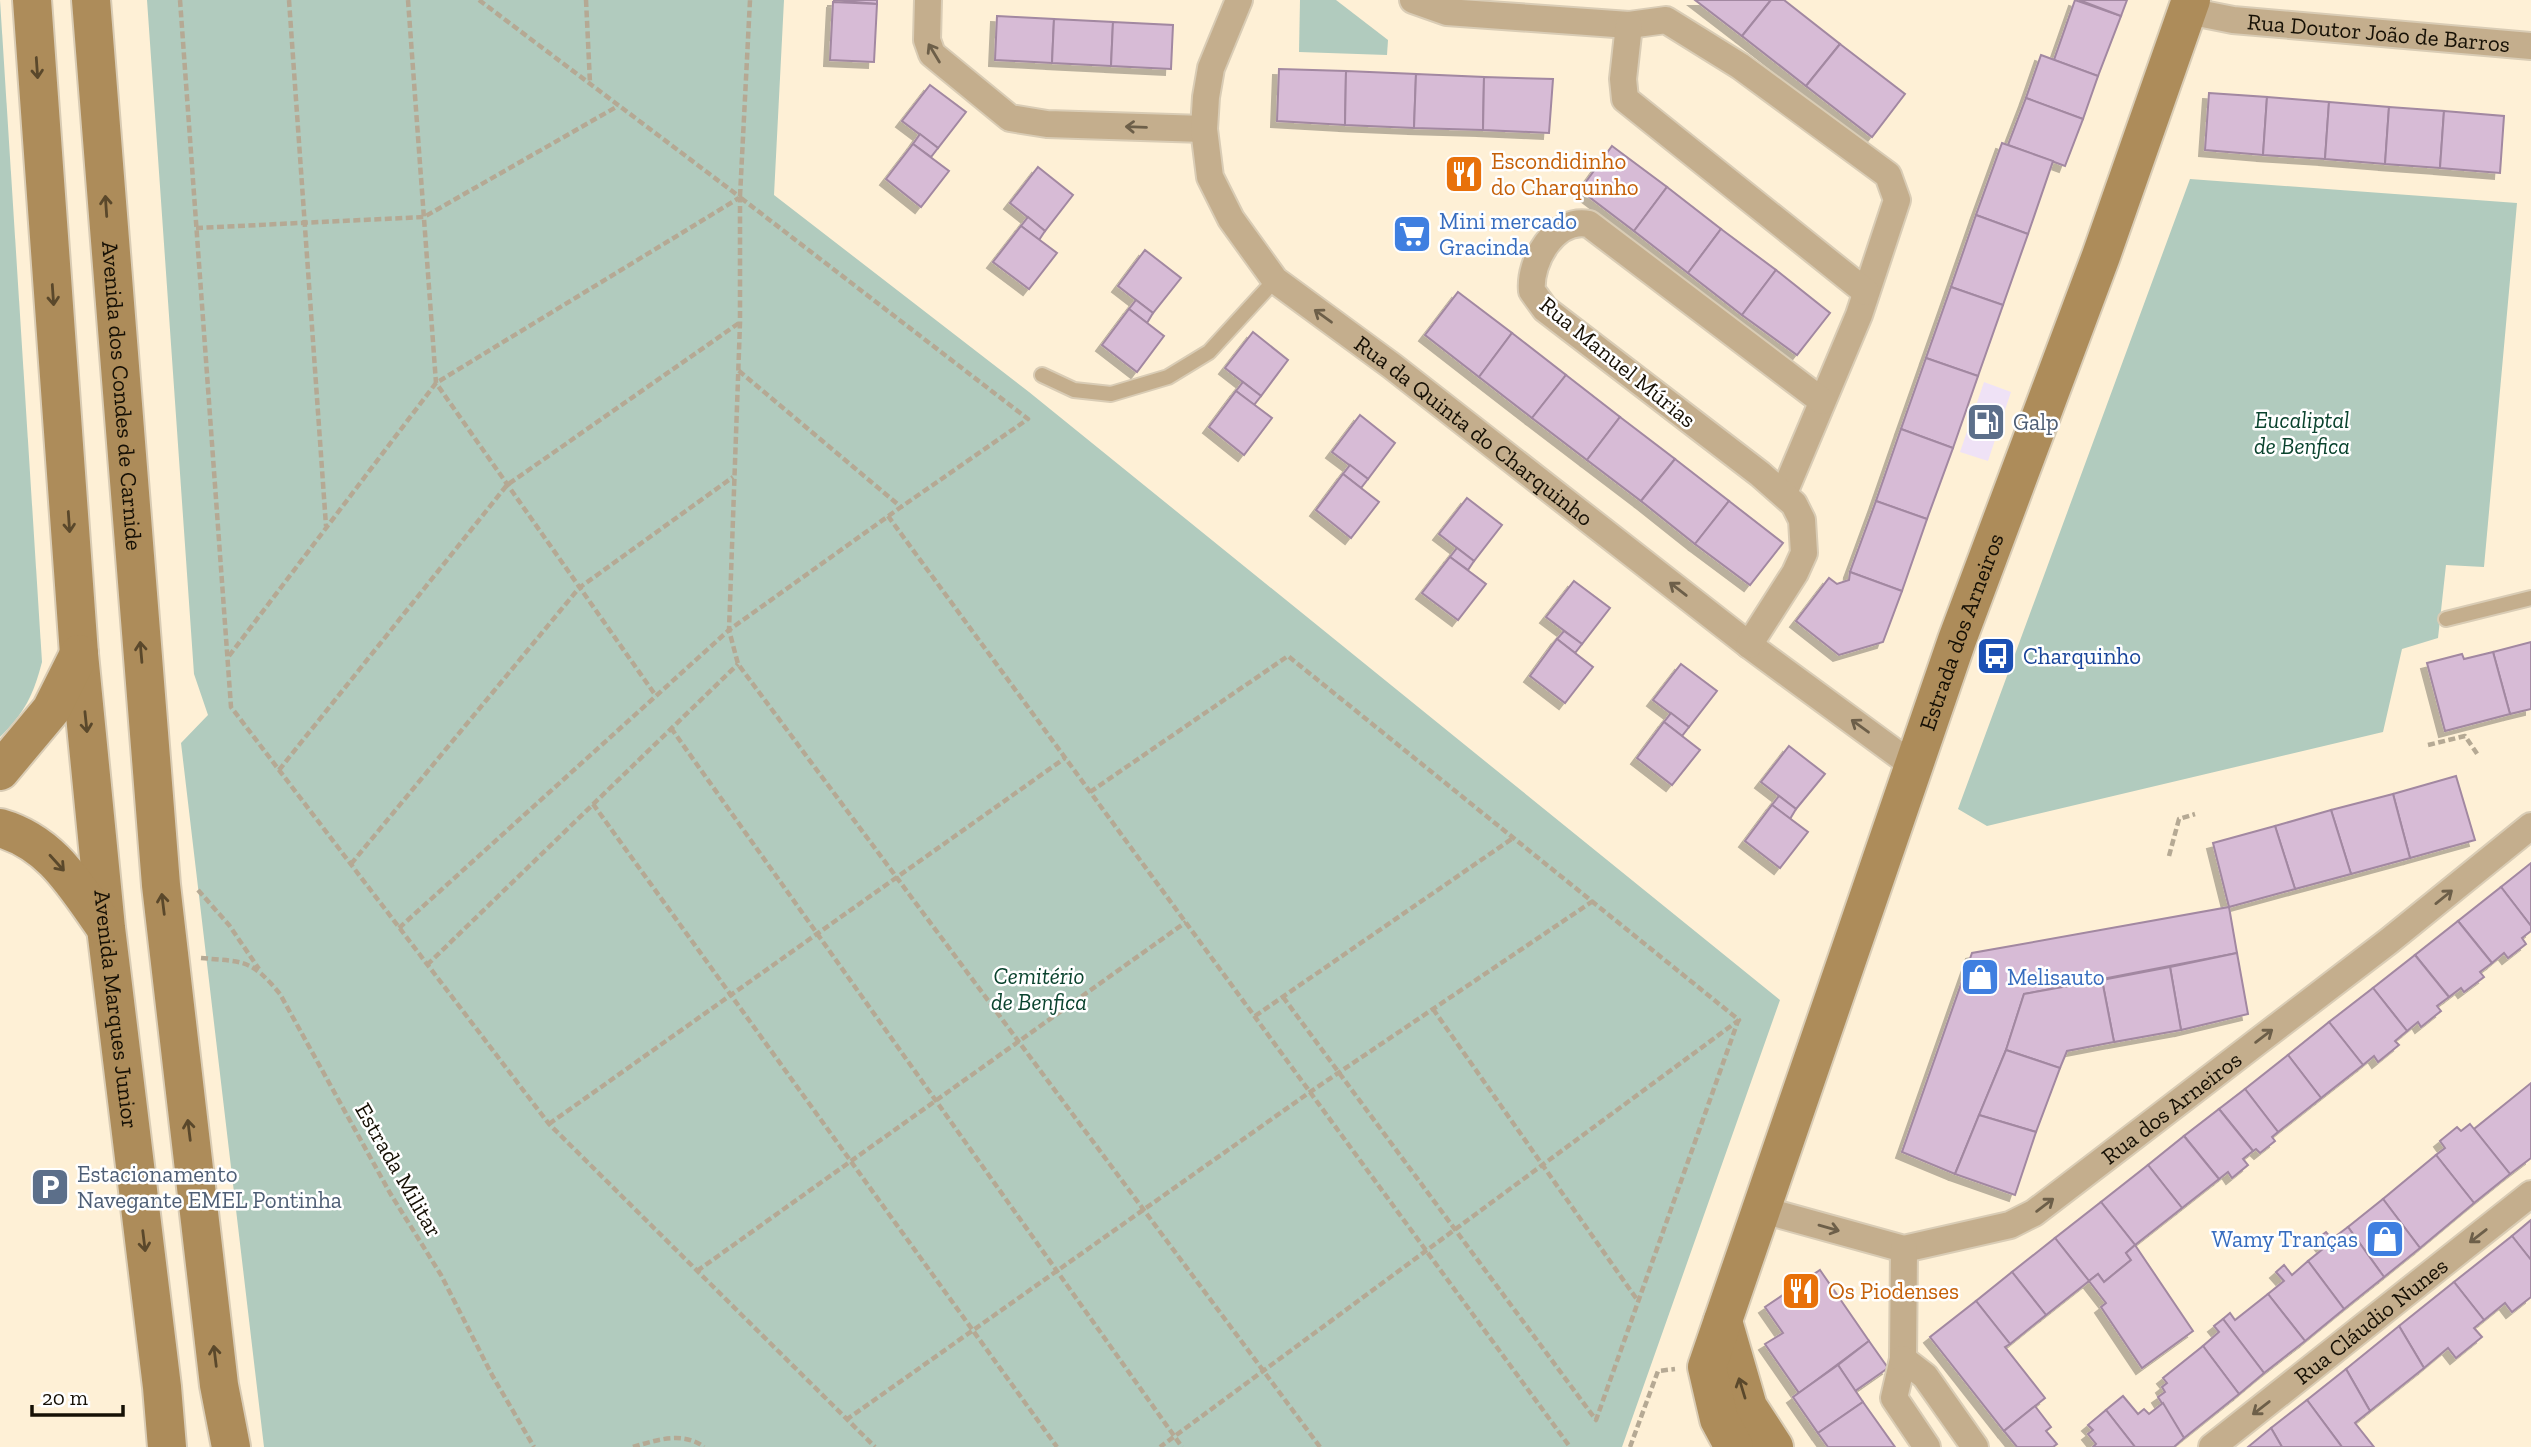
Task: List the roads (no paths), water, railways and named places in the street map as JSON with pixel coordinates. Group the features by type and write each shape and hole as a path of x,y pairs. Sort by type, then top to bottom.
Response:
{"main road":[{"path":"0,771 51,709 79,654 32,0"},
{"name":"Avenida dos Condes de Carnide","path":"91,0 153,793 219,1385 230,1447"},
{"name":"Estrada dos Arneiros","path":"1734,1447 1719,1419 1707,1367 1957,640 2101,256 2190,6"},
{"name":"Avenida Marques Junior","path":"79,654 106,928 167,1447"},
{"path":"0,828 33,841 52,856 106,928"},
{"path":"1723,1321 1748,1407 1774,1447"}],"street":[{"path":"928,0 927,40 932,54 1010,118 1047,124 1205,129"},
{"name":"Rua da Quinta do Charquinho","path":"1239,0 1211,68 1206,97 1205,129 1210,177 1231,219 1275,280 1392,366 1749,645 1914,767"},
{"path":"1413,0 1447,12 1629,25 1666,20 1740,66 1888,174 1897,200 1866,292 1784,493"},
{"name":"Rua Doutor João de Barros","path":"2190,6 2233,20 2531,46"},
{"path":"1629,25 1623,79 1625,99 1866,292"},
{"name":"Rua Manuel Múrias","path":"1749,645 1795,573 1804,553 1802,520 1784,493 1545,309 1532,291 1534,266 1541,252 1562,229 1581,222 1589,224 1822,401"},
{"name":"Rua dos Arneiros","path":"1763,1210 1904,1249 2010,1225 2034,1213 2389,941 2531,826"},
{"name":"Rua Cláudio Nunes","path":"2212,1447 2531,1194"},
{"path":"1904,1249 1903,1359 1894,1398 1927,1447"},
{"path":"1903,1359 1925,1376 1975,1447"}],"lane":[{"path":"1042,374 1074,390 1111,394 1168,377 1209,352 1275,280"},
{"path":"2446,619 2531,598"}],"place":[{"name":"Escondidinho do Charquinho","path":"1464,174"},
{"name":"Mini mercado Gracinda","path":"1412,234"},
{"name":"Galp","path":"1986,422"},
{"name":"Charquinho","path":"1996,656"},
{"name":"Melisauto","path":"1980,977"},
{"name":"Estacionamento Navegante EMEL Pontinha","path":"50,1187"},
{"name":"Wamy Tranças","path":"2385,1239"},
{"name":"Os Piodenses","path":"1801,1291"}],"park label":[{"name":"Eucaliptal de Benfica","path":"2302,433"},
{"name":"Cemitério de Benfica","path":"1039,989"}]}
